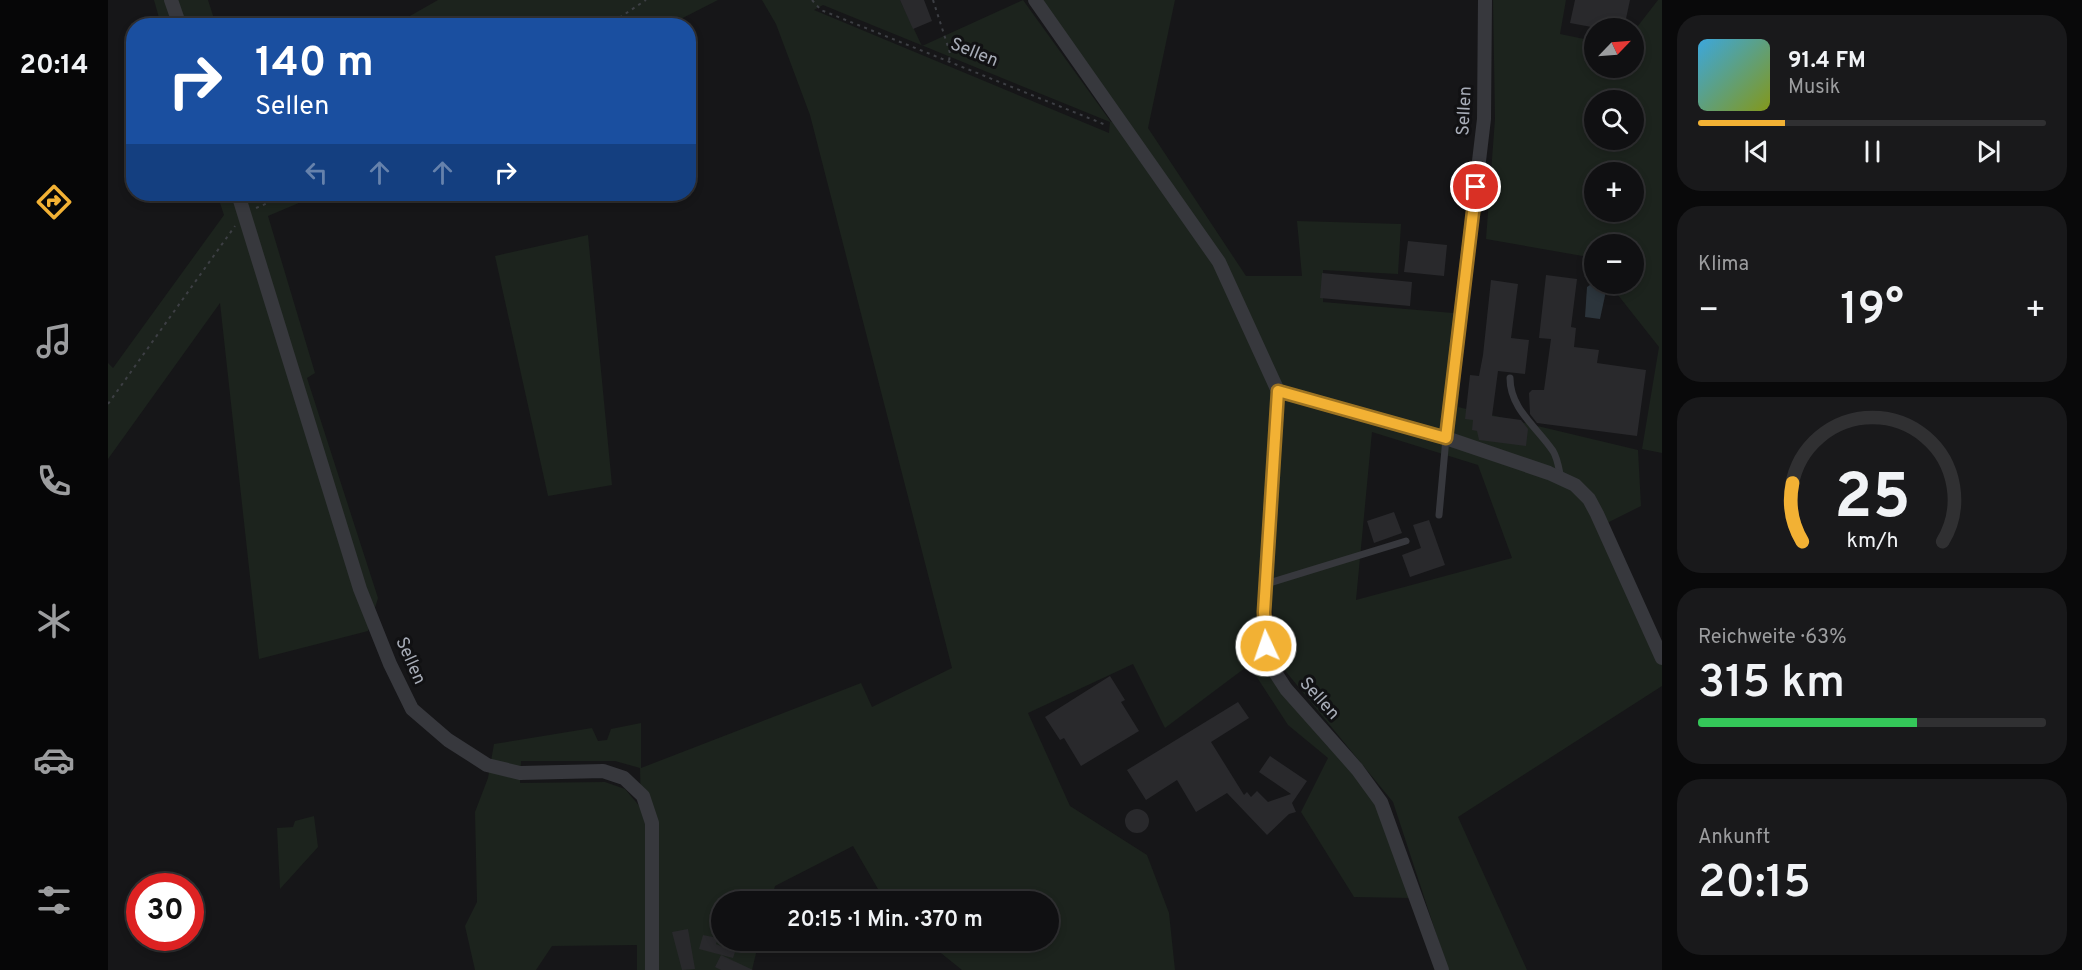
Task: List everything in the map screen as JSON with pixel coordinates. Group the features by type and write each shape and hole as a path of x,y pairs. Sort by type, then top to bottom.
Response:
{"street":[{"path":"171,0 177,18"},
{"name":"Sellen","path":"1035,0 1126,134 1219,262 1278,391 1264,635 1272,669 1286,689 1368,782 1382,802 1442,970"},
{"name":"Sellen","path":"1446,438 1484,119 1485,0"},
{"name":"Sellen","path":"240,201 360,589 390,664 412,709 448,740 487,765 520,773 603,771 624,778 643,796 652,823 652,970"},
{"path":"1278,391 1446,438 1575,485 1589,498 1662,658"}],"lane":[{"path":"1510,378 1510,392 1521,412 1555,453 1561,479"},
{"path":"1439,515 1446,438"},
{"path":"1266,584 1406,541"}],"path":[{"path":"619,18 646,0"},
{"name":"Sellen","path":"812,0 821,10 1126,134"},
{"path":"933,0 950,53 949,62"},
{"path":"108,404 244,213 273,201"}],"shaded area":[{"path":"154,0 208,0 214,18 159,18"},
{"path":"438,0 718,0 683,18 406,18"},
{"path":"762,0 900,0 922,45 823,5 814,10 1109,133 1110,122 923,46 1023,0 1111,122 1118,116 1041,0 1175,0 1148,128 1246,276 1302,276 1297,221 1401,224 1398,274 1323,270 1323,302 1465,314 1458,407 1638,450 1641,506 1607,523 1662,644 1662,686 1458,817 1527,970 1448,970 1393,802 1278,662 1271,598 1259,601 1257,662 1328,747 1345,760 1359,776 1381,815 1411,898 1354,897 1301,812 1328,758 1288,725 1249,665 1165,728 1133,664 1028,713 1070,806 1147,855 1169,913 1175,970 962,970 938,951 1059,951 1059,891 879,891 853,846 775,886 774,891 711,891 711,951 757,951 752,970 637,970 637,945 552,946 536,970 475,970 465,926 477,902 475,812 488,778 494,744 592,728 598,741 607,740 611,729 641,723 641,768 861,683 872,707 952,668 810,115 776,24","holes":["1372,432 1478,465 1512,558 1356,600","521,761 615,761 640,768 641,808 625,789 605,782 520,783"]},
{"path":"1493,0 1566,0 1560,34 1584,39 1584,78 1644,78 1644,18 1658,0 1662,0 1662,453 1642,449 1659,347 1617,294 1644,294 1644,234 1584,234 1584,256 1486,239 1495,119"},
{"path":"219,201 303,201 268,216 315,373 307,378 378,598 368,631 259,659 220,303 108,459 108,363 113,368 224,215"},
{"path":"588,235 612,485 548,496 495,256"},
{"path":"1587,294 1605,294 1600,319 1585,317"},
{"path":"314,816 318,847 280,889 277,828 293,827 295,821"}],"building":[{"path":"900,0 924,0 932,21 913,29"},
{"path":"1575,0 1630,0 1626,18 1584,18 1584,26 1570,23"},
{"path":"1408,241 1447,245 1444,276 1404,272"},
{"path":"1322,273 1412,282 1410,306 1320,298"},
{"path":"1546,275 1577,279 1571,327 1576,328 1574,347 1599,350 1597,363 1646,370 1637,436 1537,423 1530,414 1529,393 1532,390 1544,390 1551,339 1539,338"},
{"path":"1491,280 1518,284 1511,338 1529,340 1525,374 1498,371 1492,416 1521,420 1528,429 1526,446 1479,440 1477,431 1472,430 1473,420 1465,419 1470,375 1479,376 1483,355"},
{"path":"1394,512 1402,533 1374,543 1367,521"},
{"path":"1429,520 1445,565 1410,577 1402,555 1421,548 1413,525"},
{"path":"1110,676 1125,700 1121,702 1139,731 1081,766 1064,738 1060,740 1045,717"},
{"path":"1238,702 1249,718 1211,742 1244,795 1247,792 1251,797 1257,791 1268,802 1291,794 1259,772 1270,756 1307,781 1292,803 1296,812 1289,814 1267,835 1227,793 1196,812 1177,780 1146,800 1127,770"},
{"path":"1137,809 1146,812 1149,821 1146,830 1137,833 1128,830 1125,821 1128,812"},
{"path":"688,929 695,969 682,970 672,932"},
{"path":"703,935 711,937 711,951 735,952 733,958 699,949"},
{"path":"721,955 753,970 721,970 715,967"}],"route":[{"path":"1266,646 1264,612 1278,391 1446,438 1476,187"}]}
